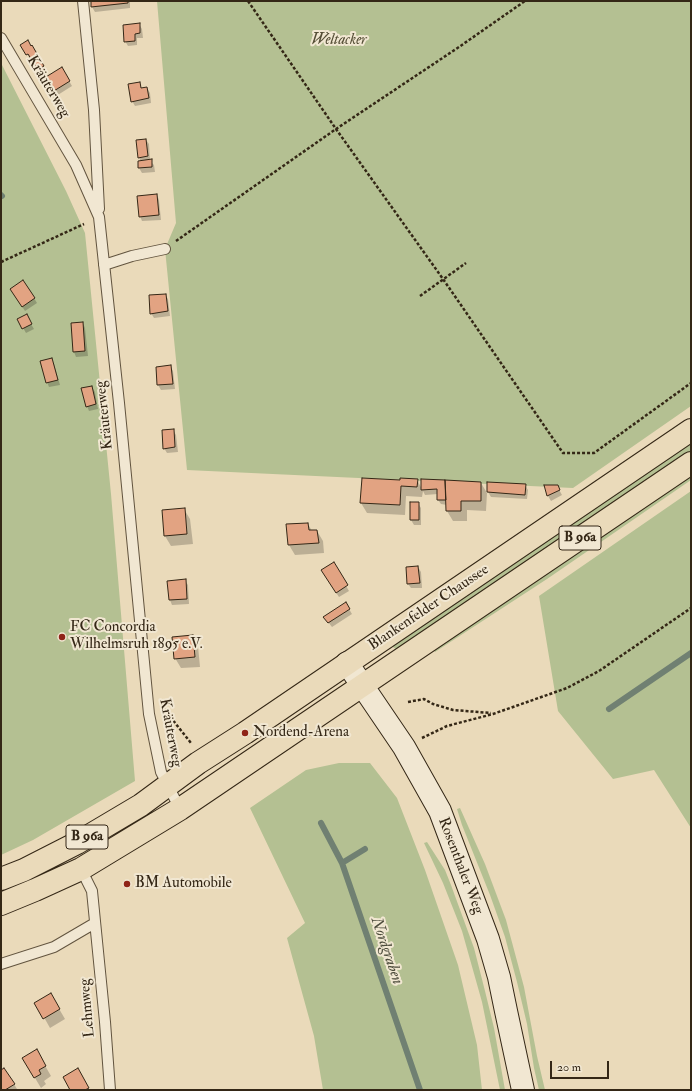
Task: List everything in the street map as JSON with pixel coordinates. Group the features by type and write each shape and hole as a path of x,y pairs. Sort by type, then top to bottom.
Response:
{"main road":[{"name":"Blankenfelder Chaussee","path":"168,785 198,763 347,664 691,430"},
{"name":"Blankenfelder Chaussee","path":"180,809 691,463"},
{"name":"Rosenthaler Weg","path":"347,664 404,747 440,811 488,939 502,991 523,1090"},
{"name":"B 96a","path":"1,879 24,870 77,843 141,805 168,785"},
{"name":"B 96a","path":"1,904 81,869 180,809"}],"lane":[{"path":"83,1 94,110 99,218"},
{"name":"Kräuterweg","path":"1,38 76,164 99,218 149,714 161,772 180,809"},
{"path":"104,265 132,256 165,249"},
{"name":"Lehmweg","path":"81,869 92,891 110,1090"},
{"path":"1,964 54,947 95,923"}],"path":[{"path":"248,1 563,453 594,453 691,383"},
{"path":"165,249 336,129 525,1"},
{"path":"1,262 99,218"},
{"path":"420,296 466,263"},
{"path":"404,747 447,726 493,714 567,688 599,671 691,608"},
{"path":"146,685 193,746"},
{"path":"408,702 424,699 433,704 453,710 493,714"}],"green space":[{"name":"Weltacker","path":"157,1 691,1 691,406 573,488 187,470 165,249 176,223"},
{"name":"FC Concordia Wilhelmsruh 1895 e.V.","path":"1,63 66,191 85,233 111,494 135,781 33,840 1,855"},
{"path":"691,442 691,451 397,650 393,647 392,644"},
{"path":"691,475 691,480 547,579 435,652 432,648"},
{"path":"691,491 691,828 654,770 613,779 558,711 539,596"},
{"path":"339,763 370,763 397,798 425,870 458,965 477,1045 482,1090 323,1090 314,1036 287,938 305,923 250,808 306,770"},
{"path":"460,808 485,864 506,920 524,987 545,1090 539,1090 527,1024 505,937 462,825 457,809"},
{"path":"427,842 445,870 474,948 494,1028 505,1090 500,1090 482,1002 462,931 443,883 424,843"}],"building":[{"path":"91,1 128,1 128,3 91,7"},
{"path":"140,23 140,33 135,34 135,41 124,42 123,25"},
{"path":"28,40 44,66 38,70 28,54 26,55 20,45"},
{"path":"62,67 70,81 49,94 41,80"},
{"path":"140,82 141,88 147,87 149,98 131,102 128,84"},
{"path":"146,139 148,156 138,158 136,140"},
{"path":"152,159 152,167 138,168 138,161"},
{"path":"157,194 159,215 139,217 137,196"},
{"path":"23,280 35,298 22,307 10,289"},
{"path":"166,294 168,311 150,314 149,295"},
{"path":"27,314 32,324 22,329 17,319"},
{"path":"83,322 85,351 73,352 71,323"},
{"path":"52,358 58,380 46,383 40,361"},
{"path":"171,365 173,384 157,385 156,367"},
{"path":"92,386 96,404 86,407 81,388"},
{"path":"174,429 175,447 163,449 162,430"},
{"path":"362,478 400,480 400,478 418,479 417,487 401,486 400,505 360,503"},
{"path":"421,479 445,480 446,500 437,500 437,489 421,490"},
{"path":"445,480 481,482 481,501 461,501 461,511 446,511"},
{"path":"487,482 526,484 525,495 487,492"},
{"path":"544,485 558,485 560,490 547,496"},
{"path":"410,502 419,502 419,520 410,520"},
{"path":"185,508 187,534 164,536 162,510"},
{"path":"308,523 309,530 317,530 319,543 288,545 286,524"},
{"path":"334,562 348,585 336,593 321,570"},
{"path":"418,566 420,583 407,584 406,567"},
{"path":"186,579 187,599 169,600 167,581"},
{"path":"346,602 350,609 328,623 323,617"},
{"path":"193,635 195,657 174,659 172,637"},
{"path":"51,993 60,1009 43,1019 34,1003"},
{"path":"37,1049 46,1066 39,1070 41,1074 34,1078 22,1058"},
{"path":"4,1068 15,1084 5,1090 2,1090 1,1070"},
{"path":"78,1068 89,1088 85,1090 70,1090 63,1077"}],"waterway":[{"path":"609,709 691,653"},
{"name":"Nordgraben","path":"321,823 342,863 420,1090"},
{"path":"342,863 365,849"}],"place":[{"name":"FC Concordia Wilhelmsruh 1895 e.V.","path":"62,637"},
{"name":"Nordend-Arena","path":"245,733"},
{"name":"BM Automobile","path":"127,884"}]}
